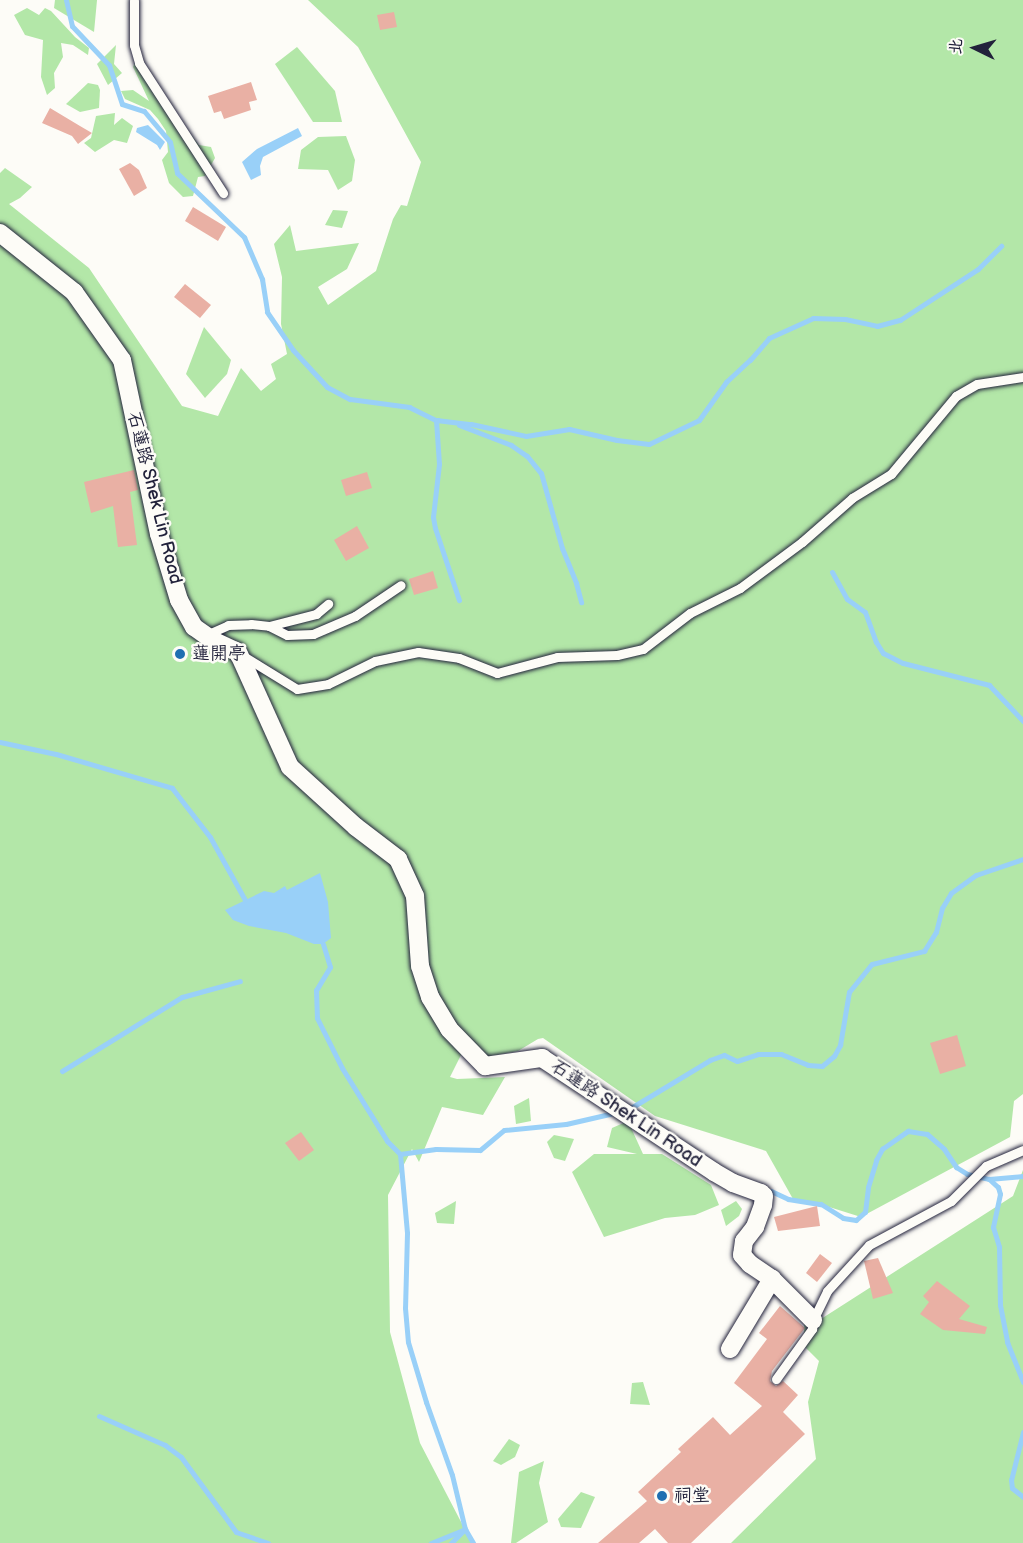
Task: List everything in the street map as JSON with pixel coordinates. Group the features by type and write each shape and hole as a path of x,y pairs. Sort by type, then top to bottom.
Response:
{"street":[{"name":"石蓮路 Shek Lin Road","path":"0,234 74,292 122,360 159,534 179,600 194,627 238,652 290,767 356,827 398,859 415,896 420,966 430,997 449,1029 485,1066 542,1058 714,1173 733,1183 762,1192 764,1196 762,1205 755,1227 744,1241 742,1255 750,1264 772,1279"},
{"path":"730,1348 772,1279 813,1320"}],"lane":[{"path":"134,0 134,45 139,63 162,103 223,193"},
{"path":"238,652 297,689 328,684 375,661 418,652 459,658 497,673 557,657 617,655 643,649 690,613 740,588 802,542 852,498 891,474 956,396 977,384 1023,377"},
{"path":"206,635 228,625 251,624 269,626 287,635 312,634 355,616 401,585"},
{"path":"269,626 315,614 328,604"},
{"path":"776,1378 812,1329 813,1320 827,1291 869,1245 951,1201 986,1166 1023,1150"}],"green space":[{"path":"55,0 97,0 94,32 54,8"},
{"path":"308,0 1023,0 1023,1094 1014,1101 1010,1137 861,1217 793,1199 766,1151 655,1116 543,1038 518,1051 470,1060 462,1053 450,1077 457,1079 505,1077 483,1115 442,1107 419,1162 412,1149 388,1195 390,1332 420,1443 472,1543 0,1543 0,173 5,168 32,187 9,204 89,268 182,406 218,416 241,368 261,391 276,379 271,364 287,354 281,324 282,277 274,244 290,225 296,251 359,243 347,269 318,287 328,305 376,271 393,219 401,205 407,206 421,162 358,47"},
{"path":"27,8 39,15 45,8 51,11 75,37 89,48 88,55 73,45 61,43 63,57 54,73 55,88 47,95 41,77 43,40 25,35 14,15"},
{"path":"116,45 114,64 122,73 108,85 97,64"},
{"path":"297,47 335,91 342,122 313,122 275,64"},
{"path":"135,63 199,145 211,147 215,158 205,176 198,177 193,196 183,197 169,183 162,160 168,152 166,131 158,119 150,110 125,99 121,91 133,90 149,101 133,67"},
{"path":"88,83 98,85 99,108 80,112 66,104"},
{"path":"115,113 114,125 122,118 133,126 127,143 114,140 95,152 84,143 91,138 96,116"},
{"path":"346,136 355,160 352,181 338,190 328,170 298,169 301,150 318,137"},
{"path":"333,210 348,211 342,228 325,225"},
{"path":"204,327 231,360 227,374 205,398 186,374"},
{"path":"529,1098 531,1121 516,1124 514,1106"},
{"path":"628,1121 643,1154 662,1154 711,1185 719,1205 695,1215 665,1218 604,1237 572,1172 594,1154 637,1154 607,1147 612,1128"},
{"path":"554,1135 574,1139 565,1161 554,1158 547,1142"},
{"path":"1023,1170 1023,1543 731,1543 816,1459 808,1402 819,1361 804,1346 804,1315 821,1319 1013,1196"},
{"path":"456,1201 454,1224 437,1223 435,1213"},
{"path":"736,1201 742,1209 739,1216 726,1226 721,1210"},
{"path":"643,1382 650,1405 630,1404 632,1383"},
{"path":"509,1439 520,1445 515,1457 501,1465 493,1461"},
{"path":"544,1461 539,1483 548,1522 516,1543 511,1543 519,1472"},
{"path":"581,1492 595,1497 581,1528 561,1527 558,1519"}],"water":[{"path":"148,125 165,142 160,150 157,145 136,132 137,128"},
{"path":"298,128 302,136 263,157 260,166 261,175 251,180 242,162 257,149"},
{"path":"320,873 328,902 331,938 323,944 314,944 286,933 249,926 233,920 225,910 264,891 274,893 285,886 287,890"}],"building":[{"path":"394,12 397,27 380,30 377,15"},
{"path":"251,82 257,100 249,102 251,110 224,119 221,111 214,113 208,96"},
{"path":"50,108 92,133 78,144 72,136 42,123"},
{"path":"130,163 139,170 147,188 134,196 119,169"},
{"path":"193,207 226,227 218,241 185,221"},
{"path":"185,284 211,305 200,318 174,297"},
{"path":"134,470 138,490 130,492 137,545 118,547 113,506 91,513 84,482"},
{"path":"367,472 372,488 346,496 341,480"},
{"path":"357,526 369,548 346,561 334,540"},
{"path":"433,571 438,588 414,595 409,579"},
{"path":"957,1035 966,1066 940,1074 930,1043"},
{"path":"301,1132 314,1150 299,1161 285,1143"},
{"path":"817,1206 820,1226 778,1231 774,1217"},
{"path":"820,1254 832,1263 817,1282 806,1273"},
{"path":"878,1258 893,1293 873,1299 864,1261"},
{"path":"937,1281 970,1306 959,1319 987,1327 985,1334 943,1330 920,1314 929,1302 923,1296"},
{"path":"780,1306 805,1328 772,1371 770,1381 776,1386 783,1381 798,1395 783,1412 805,1434 691,1543 668,1543 655,1529 639,1543 598,1543 647,1501 638,1492 681,1452 678,1449 713,1417 730,1435 762,1406 734,1383 767,1339 759,1333"}],"waterway":[{"path":"66,0 72,26 109,65 122,104 144,111 170,142 177,173 244,237 262,279 267,312 293,350 327,387 350,399 409,407 436,420 471,424 526,436 569,429 617,440 649,444 699,420 726,382 769,338 813,318 845,319 877,326 900,320 978,269 1001,246"},
{"path":"438,420 436,420 439,464 433,517 459,600"},
{"path":"459,425 511,445 527,456 541,473 562,548 581,602"},
{"path":"832,572 847,599 865,612 876,642 883,653 903,663 989,685 1023,721"},
{"path":"0,742 56,754 172,788 210,837 245,900"},
{"path":"629,1109 710,1060 724,1055 737,1061 758,1054 781,1054 808,1065 822,1066 834,1056 840,1045 849,992 872,964 924,951 936,932 942,908 951,893 976,875 1023,859"},
{"path":"323,944 330,967 316,990 317,1018 342,1068 387,1141 400,1154 407,1233 405,1308 408,1342 452,1475 465,1529 473,1543"},
{"path":"62,1071 182,997 240,981"},
{"path":"400,1154 436,1149 480,1150 504,1130 566,1124 614,1113"},
{"path":"771,1191 788,1199 821,1204 843,1218 856,1220 865,1212 868,1187 876,1160 882,1149 908,1131 927,1134 944,1149 956,1167 967,1174 989,1179 1023,1176"},
{"path":"989,1179 998,1187 1000,1194 993,1227 999,1247 1000,1305 1007,1342 1023,1382"},
{"path":"99,1416 165,1445 181,1457 236,1532 268,1543"},
{"path":"1023,1432 1011,1480 1012,1488 1023,1497"},
{"path":"431,1543 465,1529"},
{"path":"451,1543 464,1530"}],"place":[{"name":"蓮開亭","path":"180,654"},
{"name":"祠堂","path":"662,1496"}]}
